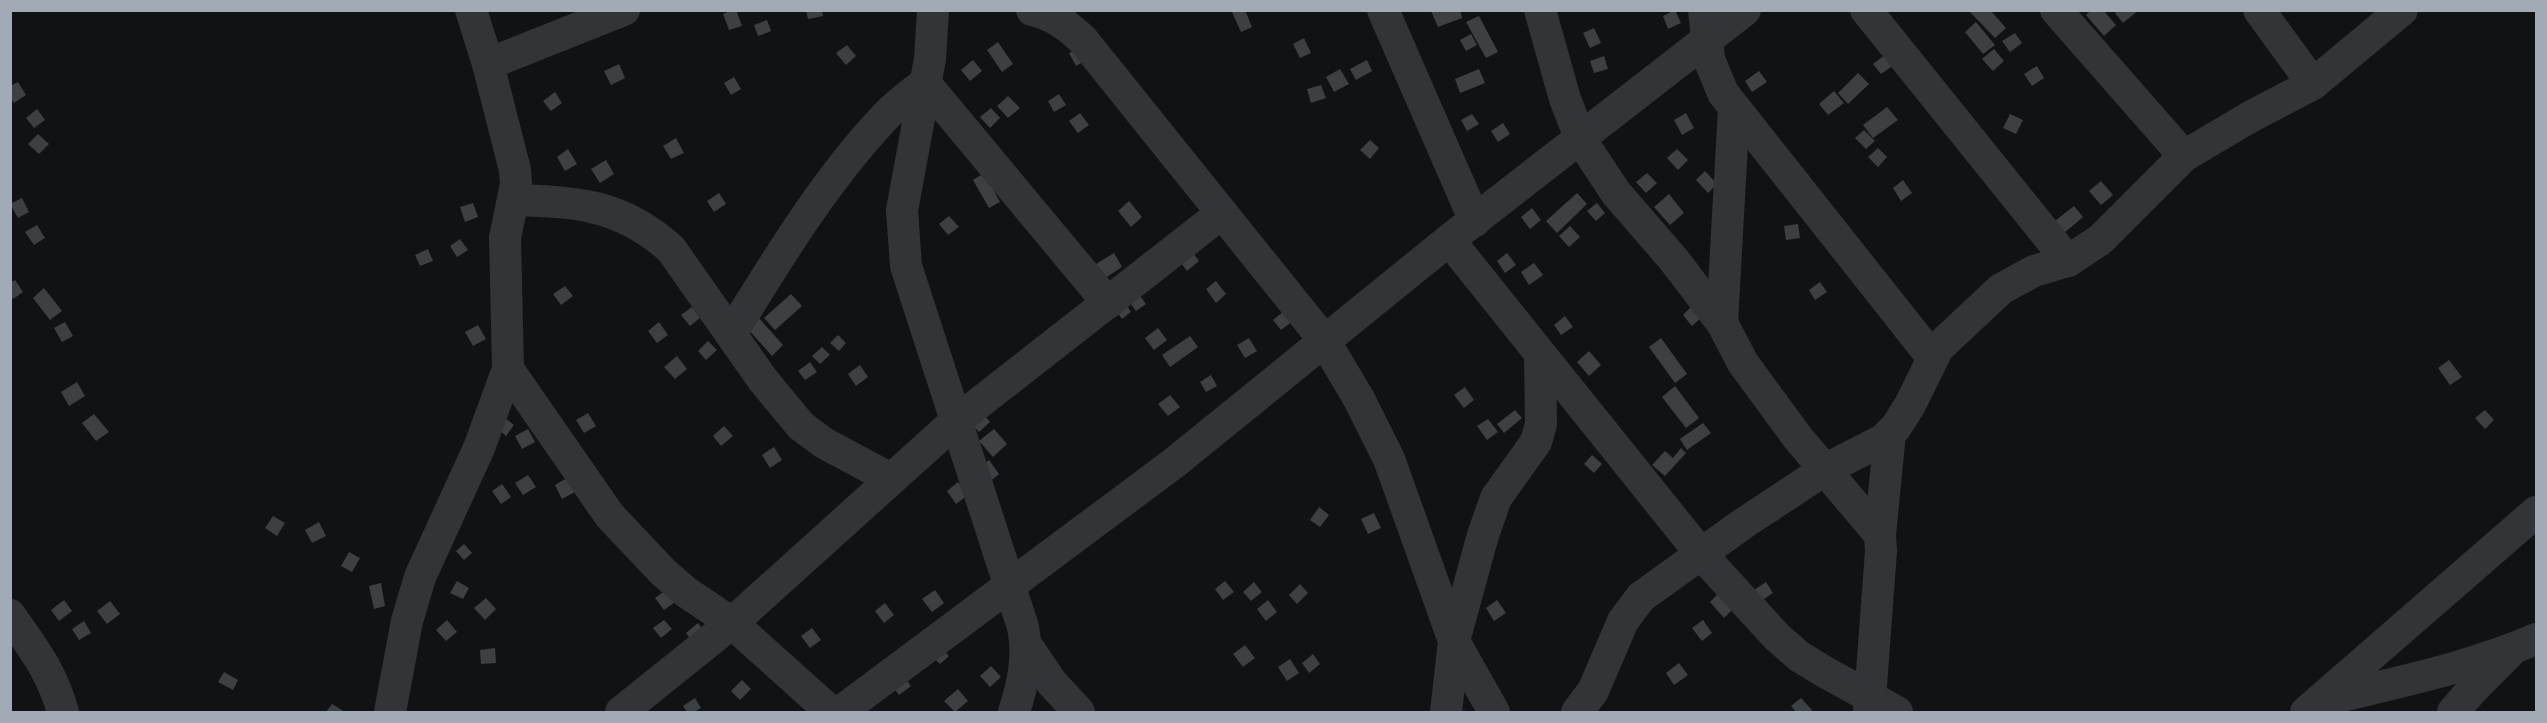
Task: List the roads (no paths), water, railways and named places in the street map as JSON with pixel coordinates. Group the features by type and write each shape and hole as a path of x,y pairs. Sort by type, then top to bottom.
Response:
{"street":[{"path":"390,712 407,621 420,577 479,448 508,369 504,238 513,200 515,170 488,64 471,10"},
{"path":"488,64 624,10"},
{"path":"933,10 930,59 902,210 906,266 1023,627 1027,646 1025,666 1014,712"},
{"path":"1032,10 1049,14 1083,40 1324,340 1359,399 1389,459 1454,641 1494,712"},
{"path":"1383,10 1475,221"},
{"path":"1540,10 1564,99 1581,140 1616,193 1674,261 1722,323 1743,363 1798,438 1880,535"},
{"path":"1704,10 1709,59 1714,74 1734,108 1800,188 1932,357"},
{"path":"840,712 1174,463 1449,240 1581,140 1745,10"},
{"path":"1866,10 2068,261"},
{"path":"2056,10 2184,156"},
{"path":"2259,10 2313,84"},
{"path":"1577,712 1593,691 1623,621 1641,597 1826,469 1883,440 1910,405 1932,357 1950,336 2001,289 2034,271 2068,261 2100,240 2184,156 2250,117 2313,84 2402,10"},
{"path":"925,83 1108,303"},
{"path":"730,334 792,236 832,181 884,118 925,83"},
{"path":"1722,323 1734,108"},
{"path":"513,200 569,201 593,205 621,215 652,231 671,249 763,380 801,426 824,443 891,479"},
{"path":"621,712 732,623 956,421 1222,213"},
{"path":"1449,240 1701,554 1777,637 1800,657 1870,705 1898,712"},
{"path":"1446,712 1454,641 1483,535 1496,498 1536,442 1541,424 1540,354"},
{"path":"508,369 610,516 663,572 686,592 732,623 831,712"},
{"path":"1870,705 1881,551 1880,535 1890,433"},
{"path":"2313,707 2536,512"},
{"path":"10,615 46,667 63,712"},
{"path":"2453,712 2471,691 2524,644 2536,623"},
{"path":"2313,707 2524,644"},
{"path":"1027,646 1052,683 1079,712"}]}
